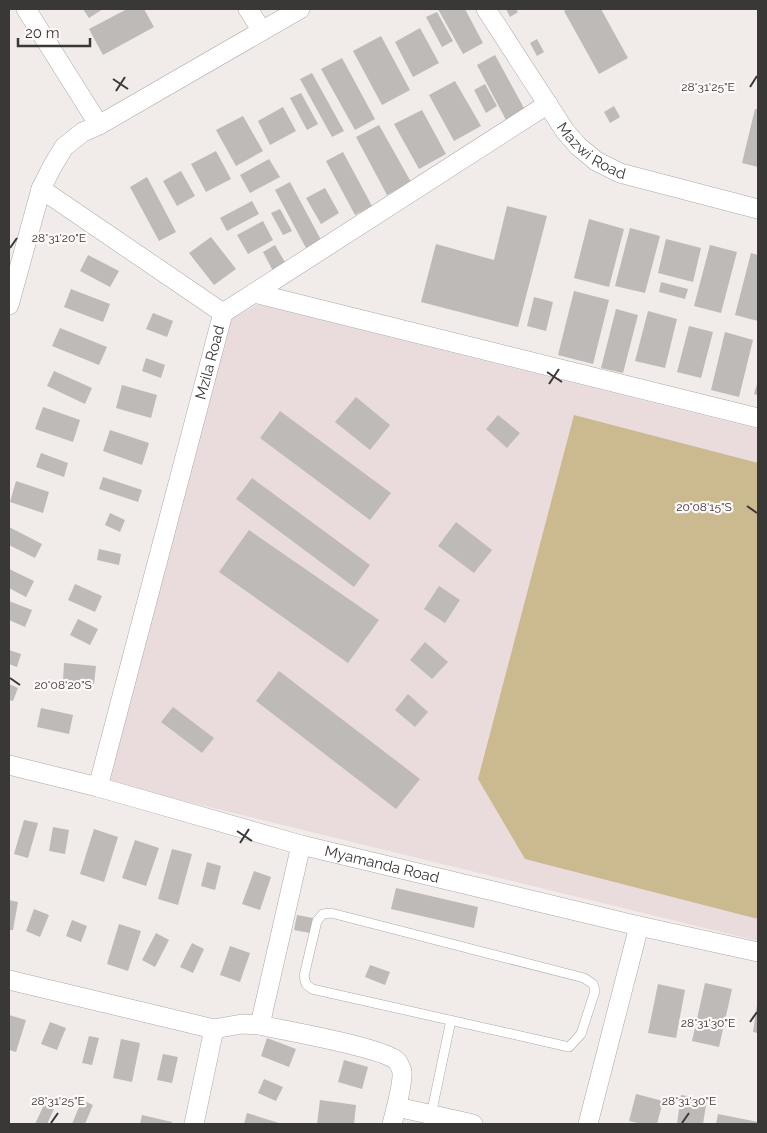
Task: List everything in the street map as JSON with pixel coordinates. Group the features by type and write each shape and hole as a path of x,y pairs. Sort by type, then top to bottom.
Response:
{"street":[{"path":"26,9 99,125"},
{"path":"248,9 262,30"},
{"path":"10,295 41,189 64,147 83,132 99,125 300,9"},
{"name":"Mazwi Road","path":"486,9 565,131 578,146 596,161 620,173 758,209"},
{"name":"Mzila Road","path":"98,787 223,312 548,104"},
{"path":"41,189 223,312"},
{"path":"254,293 758,418"},
{"name":"Myamanda Road","path":"9,765 98,787 301,845 639,926 758,952"},
{"path":"260,1025 301,845"},
{"path":"588,1124 639,926"},
{"path":"9,980 214,1029 242,1024 260,1025 369,1049 398,1062 402,1072 394,1116 431,1115 473,1124"},
{"path":"194,1124 214,1029"}],"lane":[{"path":"324,914 331,914 584,978 593,984 595,991 581,1034 569,1047 451,1020 312,988 306,984 304,976 317,921 324,914"},
{"path":"431,1115 451,1020"}],"shaded area":[{"path":"258,304 758,429 758,941 107,782 231,320"},
{"path":"574,415 758,463 758,919 525,859 478,779"}],"building":[{"path":"83,9 103,9 89,18"},
{"path":"127,9 144,9 154,27 103,55 89,29"},
{"path":"438,9 465,9 483,43 463,54"},
{"path":"506,9 516,9 518,12 510,17"},
{"path":"568,9 601,9 628,58 599,74 564,11"},
{"path":"437,12 453,41 442,47 426,17"},
{"path":"420,28 439,63 413,77 395,42"},
{"path":"381,36 410,90 382,105 353,51"},
{"path":"537,39 544,52 537,56 530,43"},
{"path":"495,55 525,110 506,120 477,65"},
{"path":"342,58 375,119 355,130 321,69"},
{"path":"312,73 344,131 332,137 300,79"},
{"path":"455,81 481,126 454,141 429,95"},
{"path":"485,84 497,106 486,113 474,90"},
{"path":"301,93 318,124 307,130 290,98"},
{"path":"614,106 620,117 610,123 604,112"},
{"path":"283,107 296,131 270,145 258,121"},
{"path":"755,109 758,109 758,167 742,163"},
{"path":"422,110 446,154 419,169 394,124"},
{"path":"243,116 263,151 236,166 216,130"},
{"path":"379,125 411,182 387,195 356,137"},
{"path":"216,151 231,179 206,192 191,164"},
{"path":"343,152 372,206 355,215 326,161"},
{"path":"269,159 280,177 250,193 240,175"},
{"path":"181,171 195,196 177,206 163,181"},
{"path":"147,177 176,232 159,241 130,187"},
{"path":"290,182 321,240 306,248 275,190"},
{"path":"325,188 339,213 321,224 306,198"},
{"path":"252,201 259,214 227,231 220,218"},
{"path":"507,206 547,216 518,327 421,302 436,244 494,260"},
{"path":"280,209 292,231 283,235 271,213"},
{"path":"589,219 624,229 609,287 574,278"},
{"path":"263,221 273,240 248,254 237,235"},
{"path":"630,228 660,236 645,293 615,286"},
{"path":"211,237 236,269 214,285 189,253"},
{"path":"666,239 701,248 693,282 658,273"},
{"path":"275,245 286,264 273,271 263,252"},
{"path":"710,245 737,252 721,313 694,306"},
{"path":"751,253 758,255 758,321 735,315"},
{"path":"88,255 119,271 110,287 80,271"},
{"path":"661,282 688,289 685,299 659,292"},
{"path":"71,289 110,304 103,322 64,307"},
{"path":"574,291 609,300 593,364 558,355"},
{"path":"534,297 553,302 546,331 527,326"},
{"path":"616,309 638,315 623,373 601,368"},
{"path":"648,311 677,319 665,368 635,361"},
{"path":"153,313 173,321 167,337 146,329"},
{"path":"689,326 713,332 701,378 677,372"},
{"path":"60,328 107,347 99,365 52,346"},
{"path":"725,332 753,340 739,397 711,390"},
{"path":"146,358 165,365 161,378 142,371"},
{"path":"54,371 92,388 85,404 47,386"},
{"path":"758,381 758,395 754,394"},
{"path":"122,385 157,395 151,418 116,408"},
{"path":"356,397 390,425 370,450 335,422"},
{"path":"43,407 80,420 73,442 35,429"},
{"path":"280,411 391,493 370,520 260,438"},
{"path":"498,415 520,433 507,448 486,429"},
{"path":"110,430 149,443 142,465 103,451"},
{"path":"41,453 68,463 64,477 36,467"},
{"path":"103,477 142,490 138,502 99,489"},
{"path":"252,478 370,565 354,587 236,499"},
{"path":"16,481 49,492 43,513 10,502"},
{"path":"110,513 125,520 120,532 105,525"},
{"path":"456,522 492,550 474,573 438,546"},
{"path":"9,527 42,544 35,558 9,545"},
{"path":"249,530 379,620 348,663 219,572"},
{"path":"99,549 121,554 119,565 97,560"},
{"path":"9,569 34,581 26,597 9,588"},
{"path":"75,584 102,596 95,612 68,600"},
{"path":"439,586 460,600 445,623 424,609"},
{"path":"9,601 32,610 25,627 9,620"},
{"path":"78,619 98,629 90,645 70,635"},
{"path":"425,642 448,662 432,679 410,660"},
{"path":"9,650 21,654 17,667 9,664"},
{"path":"64,663 96,666 94,684 63,681"},
{"path":"279,671 420,779 396,809 256,701"},
{"path":"9,684 18,688 13,701 9,700"},
{"path":"408,694 428,712 415,727 395,710"},
{"path":"173,707 214,738 202,753 161,722"},
{"path":"41,708 73,715 69,734 37,727"},
{"path":"24,820 38,823 28,858 14,854"},
{"path":"53,827 69,830 65,854 49,851"},
{"path":"94,829 118,837 104,882 80,874"},
{"path":"135,840 159,848 146,886 122,878"},
{"path":"172,849 192,854 178,905 158,899"},
{"path":"207,862 221,866 215,890 201,886"},
{"path":"254,871 271,877 260,910 242,904"},
{"path":"396,888 478,907 474,928 391,909"},
{"path":"9,900 18,902 13,930 9,930"},
{"path":"34,909 49,915 40,937 26,931"},
{"path":"297,915 313,918 310,933 294,930"},
{"path":"72,920 87,926 81,942 66,936"},
{"path":"119,924 141,931 128,971 107,964"},
{"path":"156,933 169,940 155,967 142,960"},
{"path":"192,943 204,949 193,973 180,967"},
{"path":"230,946 250,953 240,982 220,975"},
{"path":"370,965 390,972 385,985 365,977"},
{"path":"705,983 732,989 719,1047 692,1041"},
{"path":"658,984 685,990 676,1038 648,1033"},
{"path":"758,1005 758,1033 753,1032"},
{"path":"9,1015 26,1020 16,1052 9,1050"},
{"path":"50,1022 66,1028 57,1050 41,1044"},
{"path":"89,1036 99,1038 92,1065 82,1063"},
{"path":"267,1038 296,1049 289,1067 261,1056"},
{"path":"121,1039 140,1043 132,1082 113,1078"},
{"path":"163,1054 178,1057 172,1083 157,1080"},
{"path":"344,1060 368,1067 362,1089 338,1082"},
{"path":"264,1079 283,1087 276,1101 258,1093"},
{"path":"636,1094 663,1101 657,1124 642,1124 629,1121"},
{"path":"681,1095 707,1099 703,1124 677,1124"},
{"path":"82,1100 93,1105 85,1124 72,1124"},
{"path":"320,1100 356,1105 354,1124 317,1124"},
{"path":"44,1105 54,1109 47,1124 35,1124"},
{"path":"247,1113 282,1124 244,1124"},
{"path":"718,1114 758,1122 758,1124 716,1124"},
{"path":"142,1115 172,1122 172,1124 140,1124"}]}
